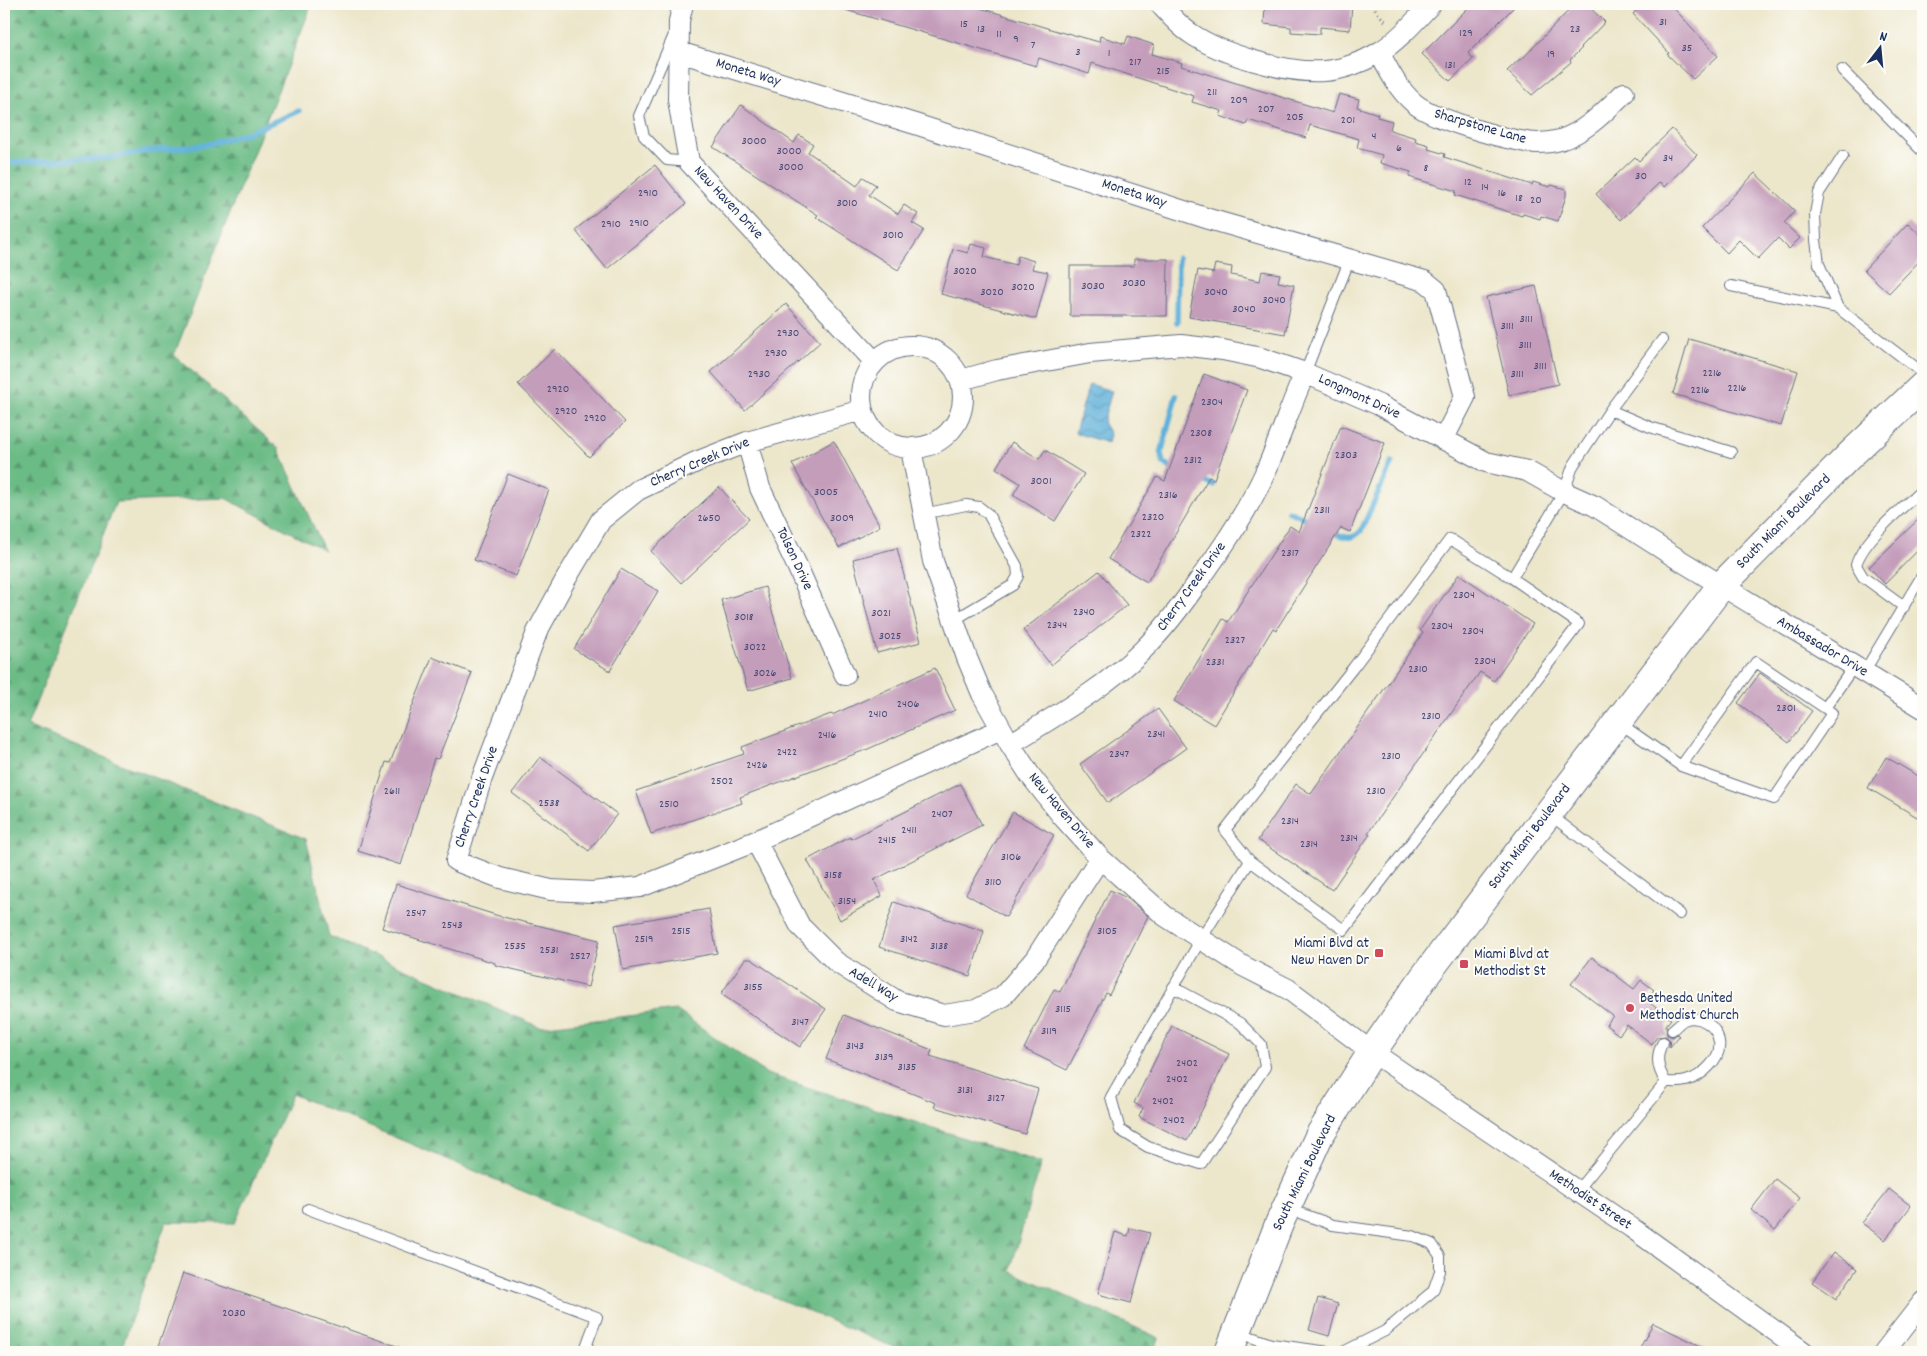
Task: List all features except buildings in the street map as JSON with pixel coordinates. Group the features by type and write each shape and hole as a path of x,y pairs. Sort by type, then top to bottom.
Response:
{"main road":[{"name":"South Miami Boulevard","path":"1233,1342 1286,1208 1319,1136 1372,1052 1424,978 1721,586 1849,456 1923,386"}],"street":[{"path":"1160,4 1190,33 1234,54 1279,67 1325,71 1358,62 1380,52 1410,26 1431,4"},
{"name":"New Haven Drive","path":"681,13 678,100 689,162 874,361"},
{"name":"Moneta Way","path":"679,52 915,124 1209,219 1425,281 1436,290 1464,397 1443,440"},
{"name":"Sharpstone Lane","path":"1380,52 1396,83 1415,104 1441,118 1523,142 1542,143 1559,140 1575,133 1589,125 1624,93"},
{"name":"Longmont Drive","path":"960,380 997,370 1090,353 1156,346 1181,345 1223,350 1261,358 1305,373 1379,405 1486,462 1527,471 1564,492 1595,506 1721,586"},
{"path":"905,346 923,347 939,354 952,365 960,380 964,396 961,412 954,427 942,439 928,446 911,449 895,446 880,438 868,425 862,410 860,392 864,376 874,361 888,351 905,346"},
{"name":"Cherry Creek Drive","path":"862,410 747,442 696,462 638,490 601,520 537,632 482,778 456,861 500,878 551,890 592,892 640,887 756,841 1005,736 1071,706 1111,677 1142,651 1168,624 1246,512 1264,474 1305,373"},
{"name":"Tolson Drive","path":"747,442 760,488 845,675"},
{"name":"New Haven Drive","path":"911,449 933,561 954,620 982,694 1005,736 1030,775 1062,816 1100,858 1165,916 1243,966 1288,989 1372,1052"},
{"name":"Ambassador Drive","path":"1721,586 1923,708"},
{"name":"Adell Way","path":"756,841 800,926 836,962 897,1001 944,1015 976,1010 1003,996 1036,959 1100,858"},
{"name":"Methodist Street","path":"1372,1052 1640,1234 1804,1352"},
{"path":"1884,1352 1923,1302"}],"lane":[{"path":"681,13 639,116 644,136 667,160 689,162"},
{"path":"1842,70 1923,152"},
{"path":"1838,308 1820,264 1816,240 1815,214 1819,192 1843,156"},
{"path":"1305,373 1349,260"},
{"path":"1731,286 1838,308 1923,372"},
{"path":"1512,578 1564,492 1573,466 1610,410 1662,340"},
{"path":"1610,410 1650,427 1731,452"},
{"path":"1904,607 1863,577 1856,565 1859,556 1869,542 1923,489"},
{"path":"923,514 966,504 979,506 988,514 1016,566 1018,576 1013,586 954,620"},
{"path":"1450,539 1512,578 1579,624 1344,930 1250,861 1225,830 1353,668 1450,539"},
{"path":"1825,708 1859,669 1904,607 1923,574"},
{"path":"1618,721 1681,766 1774,799 1832,713 1756,662 1681,766"},
{"path":"1548,813 1680,914"},
{"path":"1174,987 1240,1023 1261,1044 1266,1067 1201,1164 1148,1147 1120,1130 1111,1097 1201,939 1250,861"},
{"path":"1577,1191 1666,1082 1687,1080 1700,1074 1718,1054 1720,1042 1715,1031 1708,1023 1700,1019 1683,1021 1672,1030"},
{"path":"1663,1042 1659,1048 1658,1066 1666,1082"},
{"path":"1286,1208 1333,1225 1413,1236 1432,1244 1440,1256 1440,1271 1434,1291 1385,1331 1344,1352"},
{"path":"308,1209 597,1318 584,1352"},
{"path":"1233,1342 1271,1344 1329,1352"}],"path":[{"path":"1373,4 1376,11 1390,27"}],"green space":[{"path":"4,4 312,4 174,355 278,448 324,550 225,498 116,502 27,726 306,839 329,936 540,1027 676,1010 767,1074 1041,1163 1010,1271 1159,1338 1154,1352 905,1352 292,1094 235,1223 166,1222 120,1352 4,1352"}],"water":[{"path":"1089,384 1112,391 1103,422 1110,434 1108,443 1075,433"}],"waterway":[{"path":"4,163 109,158 148,151 205,145 247,133 299,111"},
{"path":"1177,322 1178,258"},
{"path":"1176,396 1161,454 1163,463 1176,471"},
{"path":"1330,531 1350,537 1361,531 1392,462"},
{"path":"1201,480 1213,485"},
{"path":"1288,511 1311,521"}],"place":[{"name":"Miami Blvd at New Haven Dr","path":"1379,953"},
{"name":"Miami Blvd at Methodist St","path":"1464,964"},
{"name":"Bethesda United Methodist Church","path":"1630,1008"}]}
